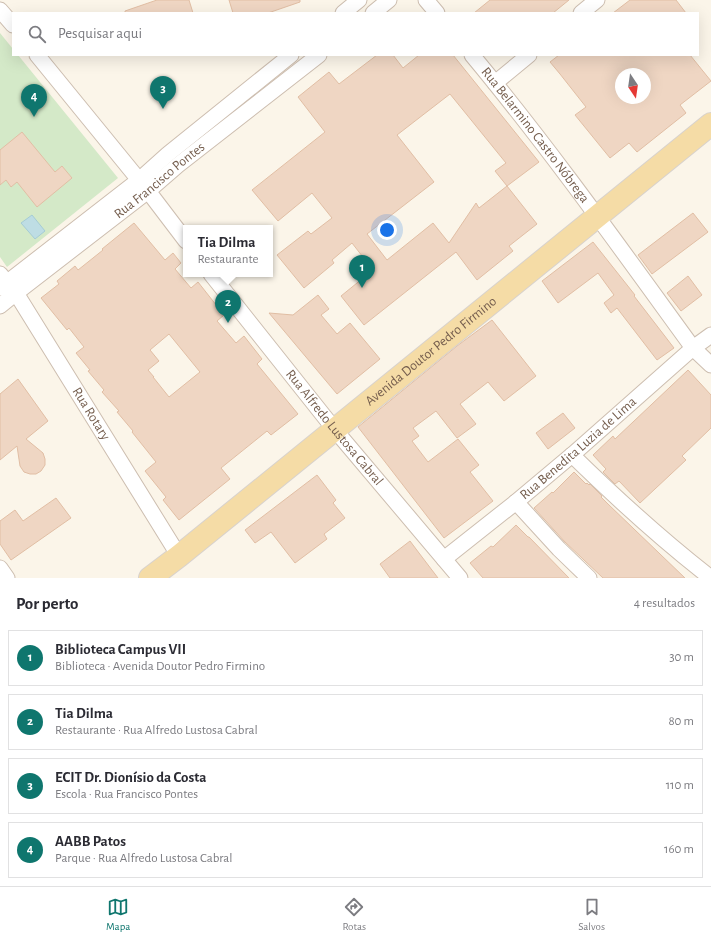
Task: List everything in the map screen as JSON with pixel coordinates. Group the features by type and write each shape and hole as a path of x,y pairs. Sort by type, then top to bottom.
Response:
{"main road":[{"name":"Avenida Doutor Pedro Firmino","path":"150,578 335,430 711,124"}],"street":[{"path":"344,12 359,0"},
{"path":"374,12 389,0"},
{"path":"426,0 436,12"},
{"path":"582,12 597,0"},
{"path":"0,10 12,25"},
{"path":"38,56 143,185 183,237"},
{"name":"Rua Francisco Pontes","path":"143,185 168,154 290,56"},
{"name":"Rua Francisco Pontes","path":"0,306 6,284 143,185 178,165 318,56"},
{"name":"Rua Belarmino Castro Nóbrega","path":"473,56 598,217 693,348 711,366"},
{"path":"495,83 528,56"},
{"name":"Rua Alfredo Lustosa Cabral","path":"213,277 335,430 460,578"},
{"name":"Rua Rotary","path":"6,284 179,556"},
{"name":"Rua Benedita Luzia de Lima","path":"444,559 516,502 572,455 693,348 711,335"},
{"path":"572,455 619,501 686,559 711,578"},
{"path":"516,502 588,578"},
{"path":"0,568 7,578"}],"green space":[{"path":"0,33 12,48 12,56 19,56 118,178 7,267 0,257"}],"water":[{"path":"32,215 45,231 35,239 21,223"}],"building":[{"path":"157,0 189,0 193,12 125,12"},
{"path":"229,0 300,0 300,2 271,12 233,12"},
{"path":"490,0 569,0 554,12 475,12"},
{"path":"630,0 676,0 685,12 614,12"},
{"path":"376,56 394,56 403,68 418,56 454,56 539,162 507,186 537,224 509,246 513,251 477,280 456,252 364,325 341,296 373,270 352,243 332,260 334,263 304,288 277,255 308,231 311,234 332,218 312,193 278,221 252,190 325,132 298,97 329,72 339,84","holes":["450,94 506,163 495,171 507,186 479,208 476,203 449,243 433,223 387,260 367,234 434,182 397,135"]},
{"path":"558,56 691,56 711,81 680,105 686,113 637,152 629,143 610,158 575,115 586,107 550,62"},
{"path":"22,132 55,172 62,166 72,178 37,207 17,182 11,187 6,180 0,185 0,150"},
{"path":"693,213 708,232 652,274 638,255"},
{"path":"134,223 165,260 173,253 181,263 175,269 191,288 198,282 224,315 217,321 236,343 244,336 262,359 257,364 298,414 271,435 267,431 221,468 230,479 179,520 163,500 166,497 145,471 156,462 117,412 119,411 102,392 104,390 88,371 90,370 76,353 84,347 69,328 67,330 41,298 59,284 57,281 75,266 78,270 103,250 102,249","holes":["169,334 200,372 169,397 148,370 159,361 150,350"]},
{"path":"593,242 674,348 657,360 617,308 611,313 604,303 614,295 598,273 558,303 542,281"},
{"path":"688,276 702,295 681,311 667,293"},
{"path":"318,295 329,309 321,315 337,334 350,323 380,359 337,394 269,313 293,315"},
{"path":"492,320 536,376 504,401 488,382 460,404 476,424 457,438 436,411 413,428 419,436 412,441 428,462 458,439 479,465 470,472 493,501 444,538 358,427 457,346"},
{"path":"688,370 711,395 711,428 682,456 686,460 640,503 619,481 615,484 603,472 606,469 593,455 613,436 615,439"},
{"path":"18,379 48,421 26,439 43,453 45,459 45,465 41,471 36,474 24,472 20,466 17,446 0,460 0,394"},
{"path":"563,413 575,428 548,449 536,433"},
{"path":"574,472 586,484 590,484 608,504 685,578 603,578 565,542 534,508 552,492 553,493"},
{"path":"317,475 336,500 333,503 345,518 324,534 327,539 295,563 271,532 255,543 245,530"},
{"path":"56,498 71,518 11,560 0,544 0,521 15,510 23,521"},
{"path":"516,525 569,578 483,578 470,563 491,546 493,547"},
{"path":"410,541 438,578 390,578 380,564"}],"place":[{"name":"ECIT Dr. Dionísio da Costa","path":"163,109"},
{"name":"AABB Patos","path":"34,117"},
{"name":"Biblioteca Campus VII","path":"362,288"},
{"name":"Tia Dilma","path":"228,323"}]}
